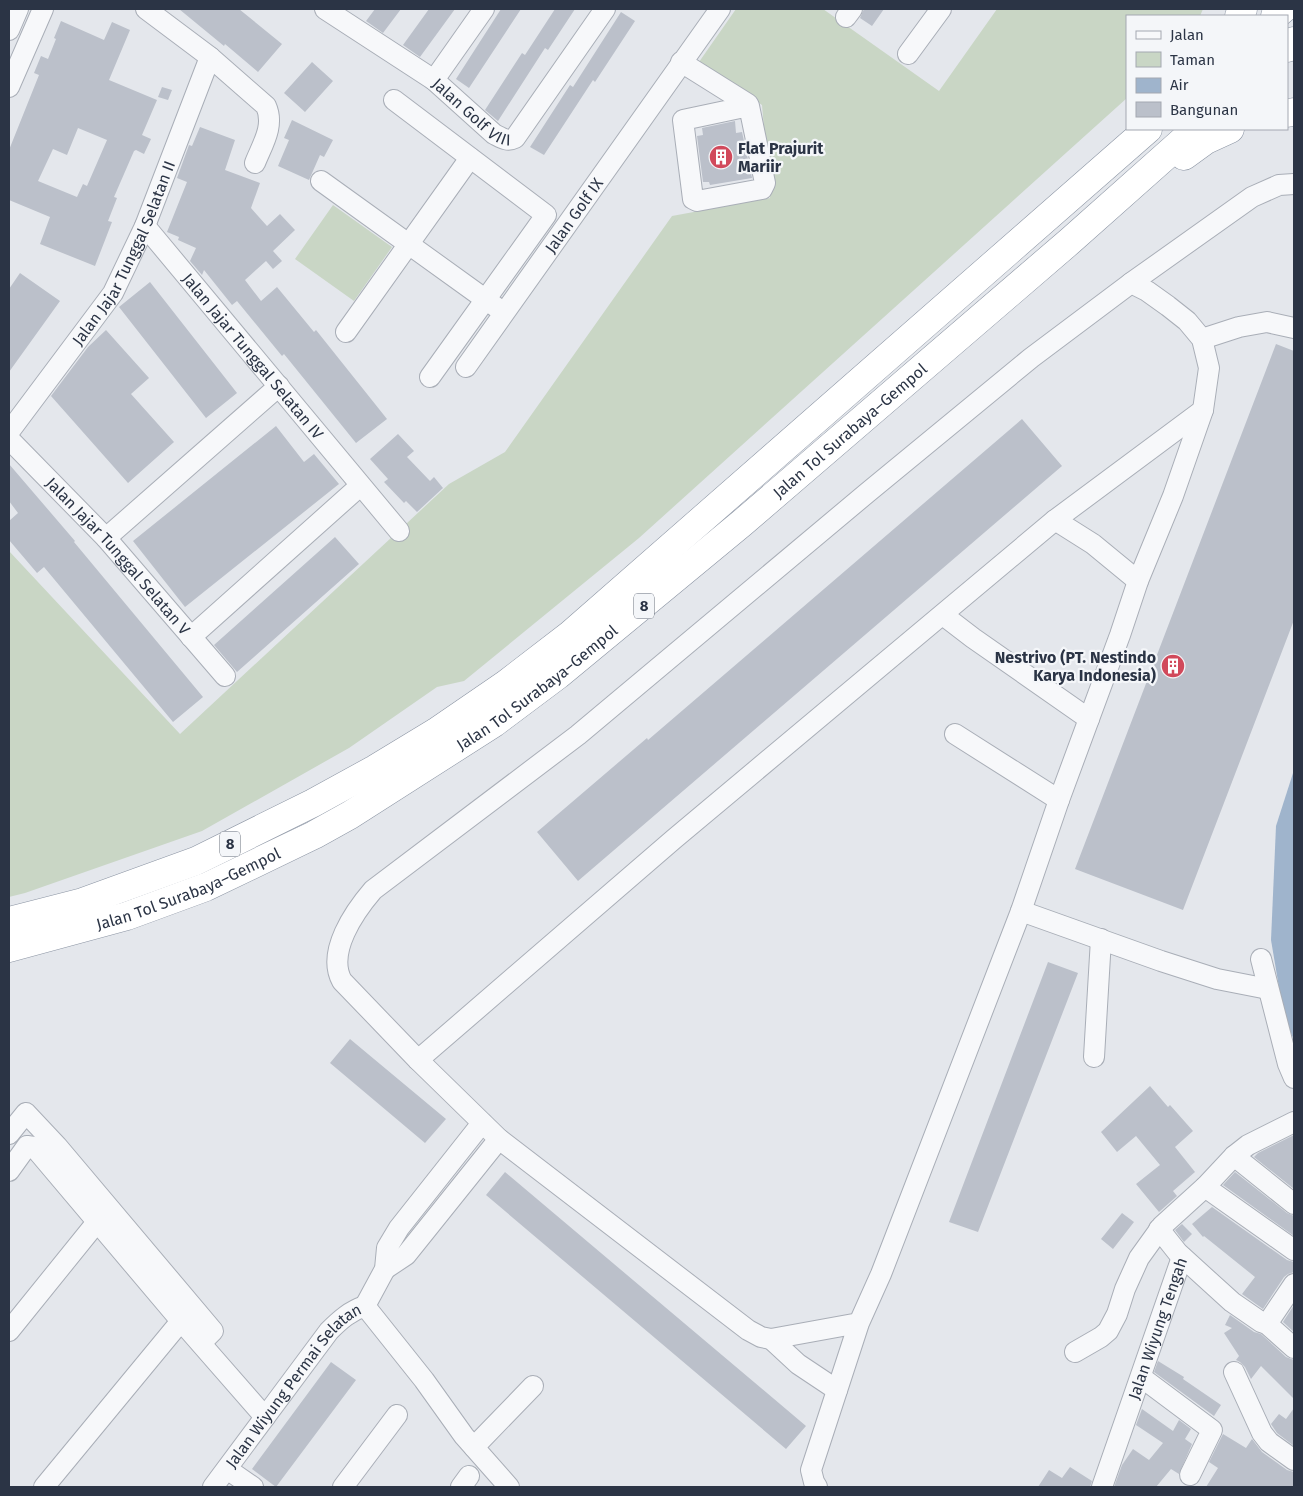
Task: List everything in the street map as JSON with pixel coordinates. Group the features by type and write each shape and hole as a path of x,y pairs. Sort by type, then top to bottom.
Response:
{"highway":[{"path":"1086,183 1143,130"},
{"name":"Jalan Tol Surabaya–Gempol","path":"9,921 83,902 196,861 313,803 375,769 436,732 506,684 571,634 1147,130"},
{"name":"Jalan Tol Surabaya–Gempol","path":"9,948 127,916 206,887 314,835 350,815 459,747 558,675 637,611 846,435 1195,130"},
{"path":"1070,241 1206,140 1228,130"}],"street":[{"path":"9,30 18,9"},
{"path":"9,87 43,9"},
{"path":"146,9 210,57 266,106 270,123 255,163"},
{"name":"Jalan Golf VIII","path":"325,9 353,16 434,80 494,134 506,140 515,138 605,9"},
{"path":"434,80 484,9"},
{"name":"Jalan Golf IX","path":"466,367 720,9"},
{"path":"908,54 941,9"},
{"name":"Jalan Jajar Tunggal Selatan II","path":"9,432 113,294 145,226 210,57"},
{"path":"681,62 746,103 748,106 765,183 762,189 697,201 693,199 683,120 748,106"},
{"path":"394,100 546,215 430,377"},
{"path":"346,332 470,158"},
{"path":"321,181 504,313"},
{"path":"859,1323 771,1339 761,1337 748,1330 499,1139 418,1060 342,981 337,972 336,962 347,925 360,904 373,890 578,735 1001,383 1130,283 1252,197 1279,185 1294,184"},
{"name":"Jalan Jajar Tunggal Selatan IV","path":"145,226 399,531"},
{"path":"817,1487 811,1470 859,1323 881,1274 1021,911 1138,580 1172,496 1203,410 1209,368 1202,339 1187,321 1168,306 1147,291 1130,283"},
{"path":"1202,339 1239,327 1267,322 1294,328"},
{"path":"106,538 279,386"},
{"path":"418,1060 681,832 1055,520 1203,410"},
{"name":"Jalan Jajar Tunggal Selatan V","path":"9,439 106,538 225,676"},
{"path":"192,637 360,486"},
{"path":"1055,520 1093,544 1138,580"},
{"path":"943,615 1089,719"},
{"path":"955,734 1059,800"},
{"path":"1021,911 1217,979 1268,989"},
{"path":"1094,1057 1101,939"},
{"path":"1261,959 1288,1064 1294,1078"},
{"path":"9,1134 26,1113 57,1146 213,1331 201,1343"},
{"path":"1075,1352 1101,1338 1108,1331 1118,1314 1125,1289 1139,1258 1159,1229 1205,1188 1234,1156 1248,1145 1294,1122"},
{"path":"365,1306 385,1270 387,1248 399,1228 482,1123"},
{"path":"385,1270 406,1255 499,1139"},
{"path":"9,1171 27,1146 34,1147 181,1321 265,1416"},
{"path":"1234,1156 1294,1204"},
{"path":"1205,1188 1294,1250"},
{"path":"9,1331 97,1222"},
{"name":"Jalan Wiyung Tengah","path":"1102,1487 1182,1257 1159,1229"},
{"path":"1182,1257 1232,1302 1267,1324 1294,1348"},
{"path":"1267,1324 1294,1284"},
{"name":"Jalan Wiyung Permai Selatan","path":"214,1487 329,1331 343,1317 365,1306 424,1380 464,1436 509,1487"},
{"path":"44,1487 181,1321"},
{"path":"771,1339 798,1364 837,1390"},
{"path":"1234,1372 1262,1433 1269,1442 1294,1460"},
{"path":"1141,1377 1212,1430 1190,1475"},
{"path":"474,1447 533,1386"},
{"path":"343,1487 397,1415"},
{"path":"227,1470 253,1487"}],"green space":[{"path":"736,9 823,9 939,91 997,9 1203,9 1200,15 1126,15 1126,99 639,538 464,681 437,687 349,748 202,831 9,897 9,551 180,734 449,484 505,452 672,216 770,198 762,105 699,62"},
{"path":"333,205 392,247 354,301 295,259"}],"water":[{"path":"1294,770 1294,1040 1284,1017 1271,940 1276,826"}],"building":[{"path":"179,9 239,9 282,44 258,72"},
{"path":"375,9 401,9 383,33 366,21"},
{"path":"429,9 455,9 420,57 403,45"},
{"path":"501,9 521,9 469,88 456,79"},
{"path":"555,9 575,9 548,50 545,48 498,121 485,110 522,53 525,55"},
{"path":"864,9 884,9 872,26 860,18"},
{"path":"621,12 635,21 595,82 593,80 544,155 530,147 570,85 573,87"},
{"path":"61,21 104,40 112,22 130,30 109,80 157,100 142,135 151,139 144,154 136,150 134,151 114,197 117,198 108,221 112,222 95,266 40,244 50,217 9,200 9,150 39,75 34,73 41,56 48,59 56,39 54,38","holes":["78,128 107,140 87,186 83,184 77,197 38,181 53,149 67,155"]},
{"path":"312,62 333,81 305,112 284,93"},
{"path":"162,87 172,90 168,100 158,97"},
{"path":"292,120 333,140 324,157 320,155 309,180 278,166 289,140 284,138"},
{"name":"Flat Prajurit Mariir","path":"735,121 736,133 742,132 752,178 710,185 709,182 703,182 697,136 703,135 702,128"},
{"path":"200,127 235,140 225,170 260,183 251,208 267,226 280,214 295,230 273,251 282,261 273,269 266,261 245,280 261,301 277,287 314,332 316,330 387,419 356,443 284,354 282,356 237,301 232,305 204,270 202,275 190,261 196,248 178,240 179,237 167,232 187,182 177,178 189,145 192,146"},
{"path":"20,273 60,301 9,372 9,289"},
{"path":"150,282 237,393 206,418 119,307"},
{"path":"106,330 149,378 131,394 174,442 128,483 51,396 88,347"},
{"path":"1276,344 1294,351 1294,620 1183,910 1075,869"},
{"path":"1022,419 1062,466 578,881 537,832 647,738 648,740"},
{"path":"276,426 304,462 314,454 339,484 185,607 133,541"},
{"path":"398,434 414,451 407,457 430,481 434,477 443,488 417,512 406,501 404,503 384,482 388,479 370,459"},
{"path":"9,464 203,697 173,722 44,567 37,573 9,540 9,521 18,513 9,501"},
{"path":"335,537 359,564 237,672 214,645"},
{"path":"1048,962 1078,973 978,1232 949,1222"},
{"path":"350,1039 446,1119 425,1143 330,1063"},
{"path":"1150,1086 1193,1131 1175,1147 1195,1172 1173,1191 1177,1196 1159,1212 1136,1184 1160,1165 1136,1136 1117,1152 1101,1132"},
{"path":"1294,1135 1294,1189 1254,1157 1258,1153"},
{"path":"505,1172 806,1426 786,1449 486,1195"},
{"path":"1235,1172 1287,1213 1294,1216 1294,1236 1223,1185"},
{"path":"1212,1207 1287,1260 1294,1262 1294,1272 1284,1277 1263,1309 1242,1294 1255,1277 1203,1237 1192,1224"},
{"path":"1122,1213 1134,1222 1113,1249 1101,1239"},
{"path":"1182,1224 1192,1234 1184,1242 1175,1230"},
{"path":"1294,1305 1294,1332 1283,1322"},
{"path":"1230,1315 1254,1332 1261,1334 1286,1357 1294,1360 1294,1399 1261,1366 1251,1379 1245,1367 1236,1360 1239,1356 1224,1333 1232,1328 1225,1325"},
{"path":"1158,1361 1184,1377 1183,1379 1221,1405 1214,1416 1154,1372"},
{"path":"331,1362 356,1380 276,1487 252,1469"},
{"path":"1294,1408 1294,1446 1277,1433 1271,1424 1279,1414 1286,1419"},
{"path":"1142,1409 1173,1431 1179,1420 1191,1429 1185,1439 1192,1444 1179,1474 1171,1469 1156,1487 1114,1487 1122,1465 1133,1449 1149,1460 1163,1443 1136,1425"},
{"path":"1223,1434 1246,1448 1252,1439 1262,1452 1287,1470 1294,1472 1294,1487 1206,1487 1218,1468 1209,1462"},
{"path":"1070,1467 1092,1481 1090,1487 1038,1487 1049,1470 1062,1478"}],"place":[{"name":"Flat Prajurit Mariir","path":"721,157"},
{"name":"Nestrivo (PT. Nestindo Karya Indonesia)","path":"1173,666"}]}
